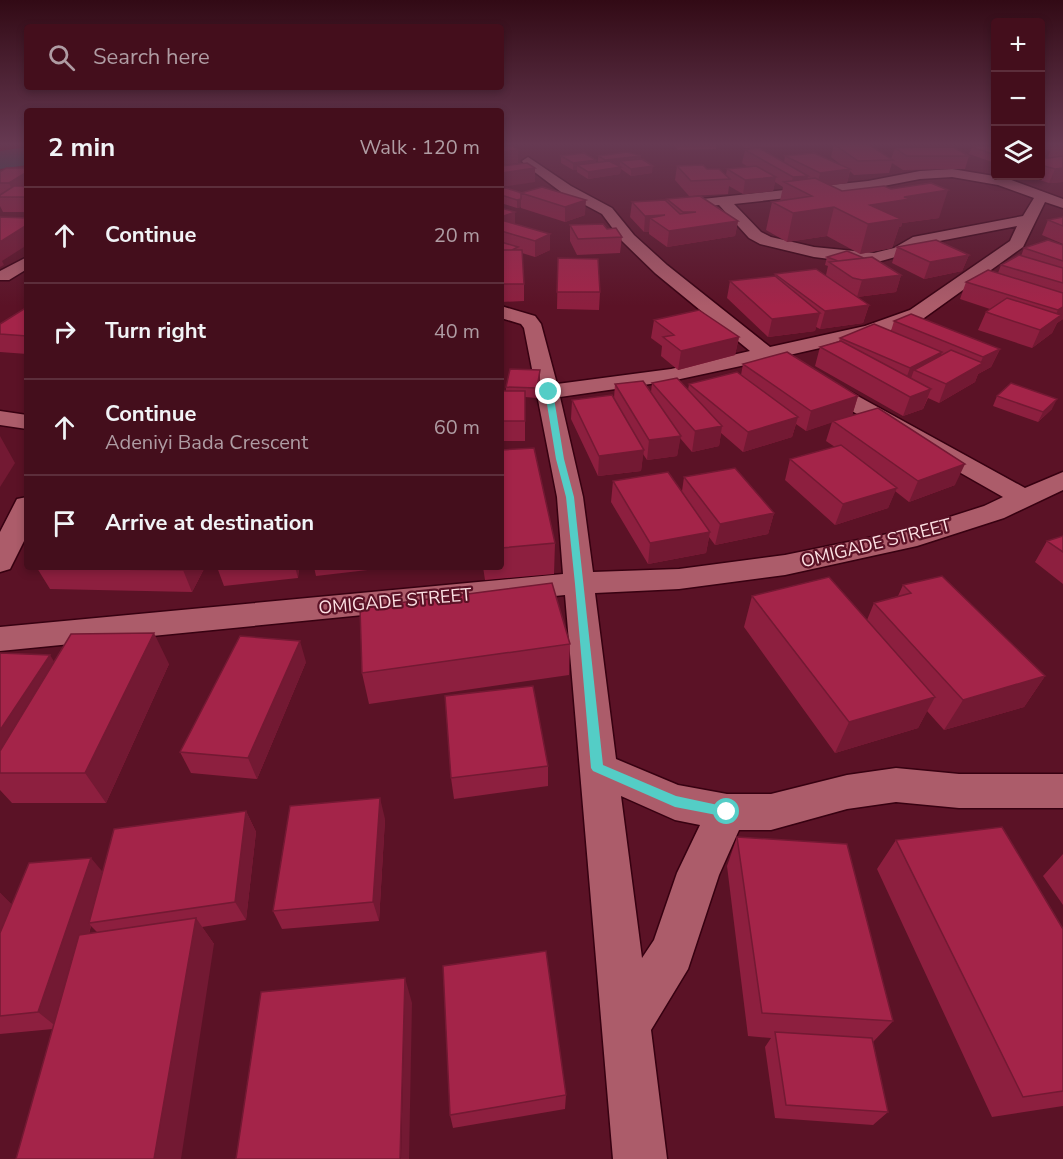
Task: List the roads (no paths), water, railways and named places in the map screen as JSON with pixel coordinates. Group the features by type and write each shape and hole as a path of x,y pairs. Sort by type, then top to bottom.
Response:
{"street":[{"path":"585,198 613,211 628,238 765,353 1022,497"},
{"path":"654,208 753,198"},
{"path":"549,392 671,375 870,331 917,314 1017,244 1041,198"},
{"path":"1047,198 1063,204"},
{"path":"724,202 754,235 766,241 814,252 854,257 874,258 900,251 919,240 1028,219"},
{"path":"2,276 24,264"},
{"path":"2,276 24,278"},
{"path":"504,313 528,320 534,328 549,392 549,458 570,497 639,1159"},
{"path":"0,418 24,422"},
{"name":"OMIGADE STREET","path":"0,639 580,584 679,579 785,565 917,537 994,512 1022,497 1063,480"},
{"path":"0,562 24,511"},
{"path":"597,768 675,802 727,812 771,812 847,792 896,785 959,791 1063,791"},
{"path":"625,1027 672,953 698,873 727,812"}]}
